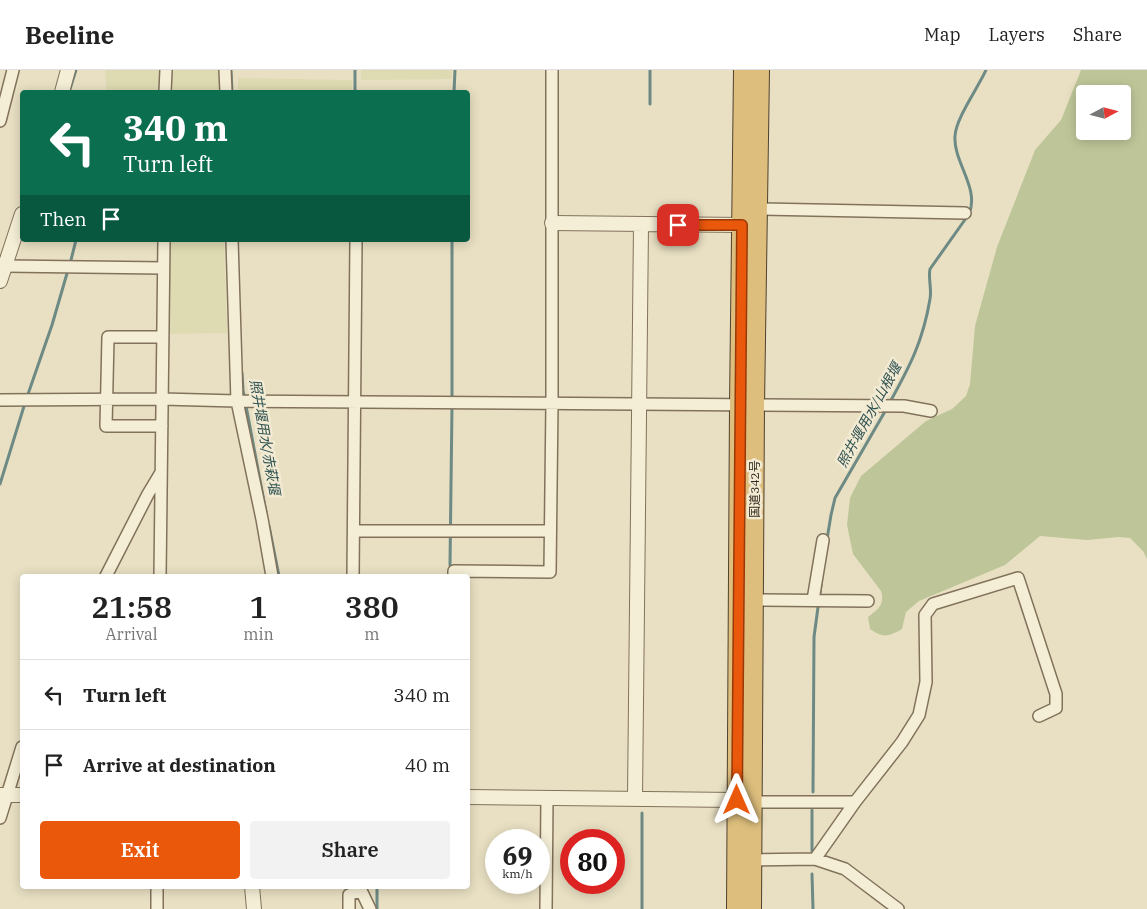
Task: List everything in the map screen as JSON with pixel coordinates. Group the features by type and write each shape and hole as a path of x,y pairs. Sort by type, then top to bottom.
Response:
{"highway":[{"name":"国道342号","path":"736,909 745,801 754,600 742,225 743,70"},
{"name":"国道342号","path":"752,909 753,860 745,801 747,406 758,209 760,70"}],"street":[{"path":"0,121 12,70"},
{"path":"63,90 68,70"},
{"path":"165,90 166,70"},
{"path":"225,70 226,90"},
{"path":"454,574 454,572 550,572 552,70"},
{"path":"758,209 964,213"},
{"path":"0,281 20,220"},
{"path":"552,223 742,225"},
{"path":"635,798 641,225"},
{"path":"160,574 164,242"},
{"path":"232,242 237,401 272,574"},
{"path":"353,574 356,242"},
{"path":"4,266 163,268"},
{"path":"162,336 108,336 106,426 162,426"},
{"path":"0,400 162,399 904,406 931,411"},
{"path":"107,574 148,494 161,473"},
{"path":"354,531 550,531"},
{"path":"813,600 823,540"},
{"path":"815,859 855,802 902,742 919,715 926,682 925,615 933,604 1018,578 1056,694 1056,708 1039,716"},
{"path":"754,600 868,601"},
{"path":"0,818 3,795 20,752"},
{"path":"3,795 20,795"},
{"path":"470,797 855,802"},
{"path":"546,909 547,798"},
{"path":"753,860 815,859 845,869 898,909"},
{"path":"157,889 157,909"},
{"path":"252,889 254,909"},
{"path":"349,909 349,895 358,889"},
{"path":"360,889 370,909"}],"shaded area":[{"path":"105,70 162,70 161,90 107,90"},
{"path":"169,70 219,70 220,90 169,90"},
{"path":"361,70 452,70 452,79 361,80"},
{"path":"238,78 352,80 352,90 238,90"},
{"path":"169,242 224,242 227,333 169,334"}],"green space":[{"path":"1081,70 1147,70 1147,559 1143,551 1130,538 1119,537 1087,540 1040,536 1005,565 919,601 906,612 902,629 893,634 882,635 870,629 868,617 878,609 882,596 881,591 853,554 847,525 850,498 861,476 926,421 952,409 966,396 970,384 975,326 997,247 1035,150 1061,120"}],"waterway":[{"path":"70,90 76,70"},
{"name":"照井堰用水/赤萩堰","path":"231,70 232,90"},
{"path":"355,70 355,90"},
{"path":"454,90 455,70"},
{"path":"650,70 650,104"},
{"name":"照井堰用水/山根堰","path":"890,402 910,365 924,328 930,295 930,269 969,214 971,195 955,146 955,136 963,112 986,70"},
{"path":"70,264 76,242"},
{"path":"452,242 452,399"},
{"path":"27,397 52,325 68,270"},
{"name":"照井堰用水/赤萩堰","path":"242,373 243,390 266,512"},
{"path":"0,484 25,403"},
{"path":"450,565 452,406"},
{"name":"照井堰用水/山根堰","path":"827,539 835,498 887,408"},
{"name":"照井堰用水/赤萩堰","path":"269,526 279,574"},
{"name":"照井堰用水/山根堰","path":"813,792 814,637 821,585"},
{"name":"照井堰用水/山根堰","path":"812,810 812,851"},
{"path":"642,813 642,909"},
{"name":"照井堰用水/山根堰","path":"812,874 813,909"},
{"name":"照井堰用水/赤萩堰","path":"377,889 377,909"}],"route":[{"path":"678,225 742,225 737,800"}]}
